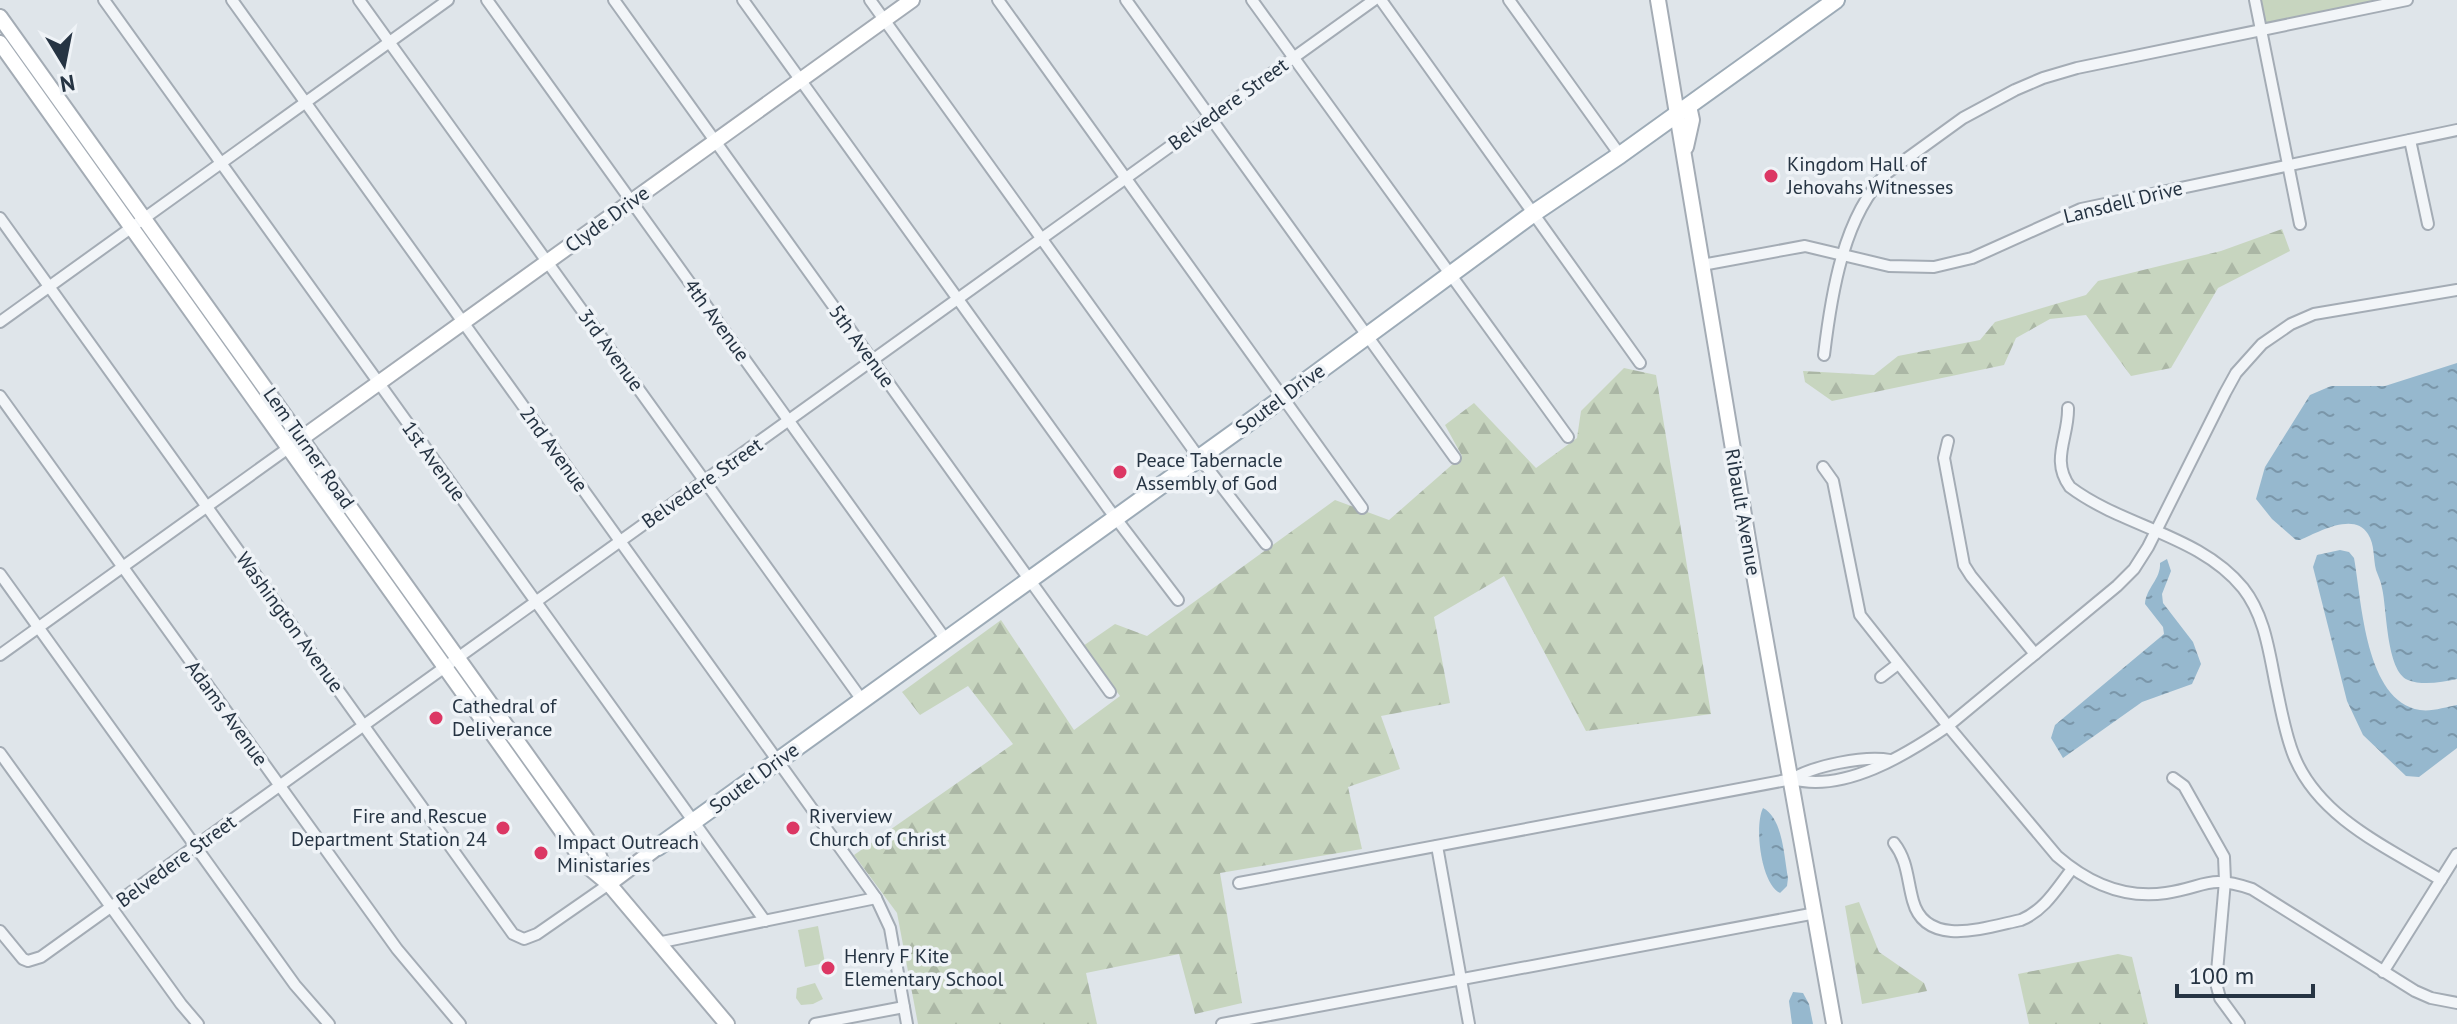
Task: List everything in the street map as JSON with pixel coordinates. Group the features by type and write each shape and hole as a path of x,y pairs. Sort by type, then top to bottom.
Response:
{"main road":[{"name":"Clyde Drive","path":"302,438 912,0"},
{"name":"Ribault Avenue","path":"1658,0 1675,99 1682,111 1684,155 1702,265 1834,1024"},
{"name":"Soutel Drive","path":"609,884 1534,213 1836,0"},
{"name":"Lem Turner Road","path":"0,17 289,447 586,865 609,884 727,1024"},
{"name":"Lem Turner Road","path":"0,43 302,438 599,856 609,884"}],"street":[{"name":"1st Avenue","path":"104,0 765,921"},
{"name":"2nd Avenue","path":"232,0 876,898 890,928 907,1024"},
{"name":"3rd Avenue","path":"359,0 862,700"},
{"path":"0,322 448,0"},
{"name":"4th Avenue","path":"487,0 946,640"},
{"name":"5th Avenue","path":"614,0 1110,692"},
{"path":"743,0 1115,518 1178,600"},
{"path":"870,0 1266,544"},
{"path":"998,0 1362,508"},
{"path":"1126,0 1455,458"},
{"path":"1252,0 1568,437"},
{"name":"Belvedere Street","path":"0,931 18,955 28,961 41,957 1374,0"},
{"path":"1381,0 1640,363"},
{"path":"1509,0 1620,155"},
{"path":"2255,0 2300,224"},
{"path":"1824,355 1828,320 1859,209 1877,183 1963,118 2043,78 2077,68 2407,0"},
{"name":"Lansdell Drive","path":"1702,265 1805,246 1889,266 1915,268 1957,263 2081,209 2457,130"},
{"path":"2410,140 2428,224"},
{"name":"Washington Avenue","path":"0,218 518,937 530,938 537,934 609,884"},
{"path":"1239,883 1792,779 1808,783 1875,771 1948,726 2134,569 2236,373 2274,335 2291,324 2328,310 2457,290"},
{"name":"Adams Avenue","path":"0,396 397,949 460,1024"},
{"path":"2068,408 2069,426 2059,456 2064,478 2079,493 2209,558 2235,580 2253,604 2266,636 2285,729 2294,758 2307,780 2348,823 2441,880"},
{"path":"0,655 302,438"},
{"path":"1948,441 1944,458 1964,565 2035,654"},
{"path":"1823,467 1833,481 1860,615 1948,726 2057,856 2072,869 2101,885 2148,895 2203,882 2225,881 2252,889 2383,972 2431,998 2457,1003"},
{"path":"0,574 295,985 329,1024"},
{"path":"1881,677 1898,664"},
{"path":"0,753 198,1024"},
{"path":"2173,778 2184,786 2224,857 2225,881 2216,983 2220,998 2239,1024"},
{"path":"1894,843 1904,856 1913,903 1918,913 1924,921 1947,932 2032,916 2042,908 2072,869"},
{"path":"1437,846 1469,1024"},
{"path":"2383,972 2457,854"},
{"path":"657,943 876,898"},
{"path":"1222,1024 1258,1021 1461,979 1816,913"},
{"path":"815,1024 904,1007"}],"green space":[{"path":"2260,0 2382,0 2265,24"},
{"path":"2282,229 2290,251 2218,288 2171,368 2131,376 2086,315 2050,319 2016,338 2004,365 1832,401 1805,382 1803,371 1874,375 1898,356 1980,340 1995,322 2086,295 2098,281 2221,251"},
{"path":"1624,368 1656,375 1711,714 1586,731 1504,576 1434,617 1450,703 1381,716 1400,769 1348,787 1362,849 1220,873 1242,1003 1195,1014 1179,954 1086,973 1097,1024 918,1024 897,913 854,855 1013,744 968,686 920,715 902,692 1001,620 1074,730 1120,696 1083,646 1115,624 1147,636 1335,500 1389,520 1462,456 1445,425 1474,403 1536,468 1577,438 1581,411"},
{"path":"1859,902 1879,952 1924,983 1927,991 1862,1004 1845,906"},
{"path":"818,926 825,963 805,967 798,930"},
{"path":"2118,954 2132,957 2148,1024 2029,1024 2018,974"},
{"path":"815,983 823,999 801,1005 796,998 797,988"}],"water":[{"path":"2457,363 2457,679 2420,683 2408,680 2395,665 2372,543 2362,527 2345,524 2296,540 2272,519 2256,499 2265,467 2310,395 2331,386 2385,386"},
{"path":"2340,550 2349,552 2354,558 2369,647 2388,689 2402,703 2420,710 2457,705 2457,748 2419,777 2406,776 2363,735 2347,701 2313,567 2317,555"},
{"path":"2167,559 2171,571 2162,594 2163,603 2193,642 2201,664 2192,684 2142,702 2063,758 2051,738 2055,725 2164,634 2163,627 2145,604 2160,563"},
{"path":"1763,808 1775,820 1784,849 1788,878 1787,886 1780,893 1768,878 1761,854 1759,828"},
{"path":"1793,992 1803,993 1813,1024 1792,1024 1789,1001"}],"place":[{"name":"Kingdom Hall of Jehovahs Witnesses","path":"1771,176"},
{"name":"Peace Tabernacle Assembly of God","path":"1120,472"},
{"name":"Cathedral of Deliverance","path":"436,718"},
{"name":"Fire and Rescue Department Station 24","path":"503,828"},
{"name":"Riverview Church of Christ","path":"793,828"},
{"name":"Impact Outreach Ministaries","path":"541,853"},
{"name":"Henry F Kite Elementary School","path":"828,968"}]}
